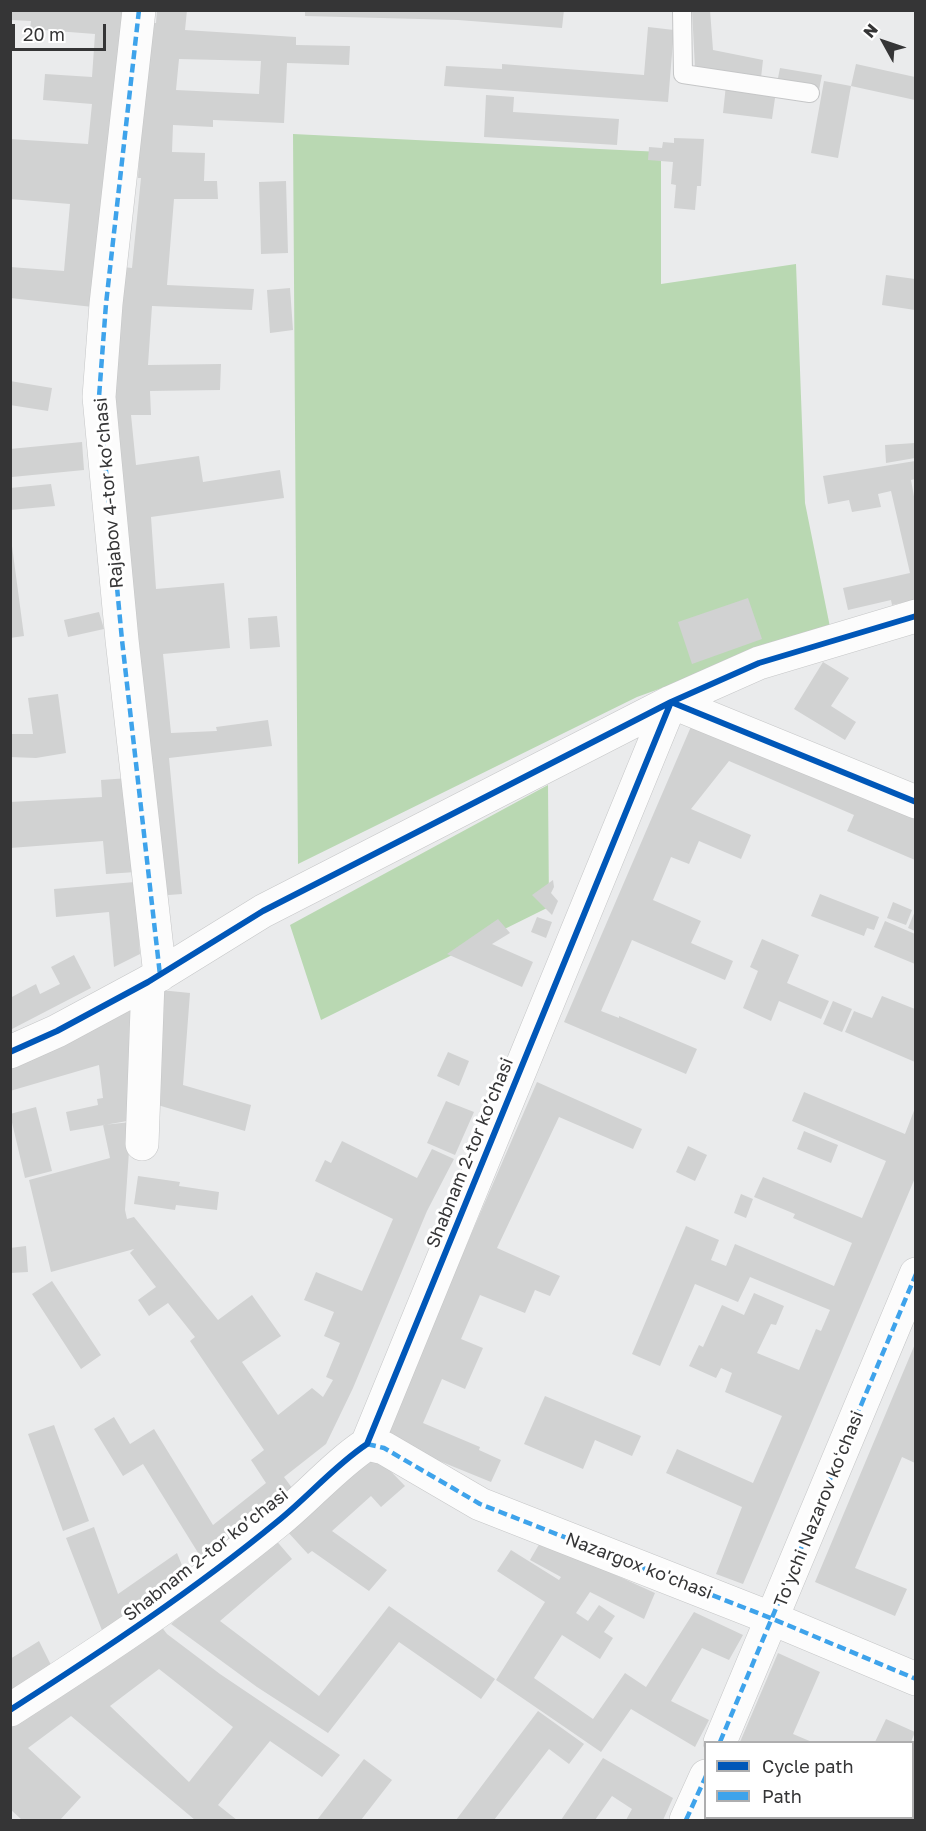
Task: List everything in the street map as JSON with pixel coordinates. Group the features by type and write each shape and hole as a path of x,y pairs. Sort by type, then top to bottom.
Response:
{"street":[{"name":"Rajabov 4-tor koʼchasi","path":"139,10 106,304 99,398 154,978 141,1144"},
{"path":"10,1052 57,1031 154,978 263,911 671,702 759,663 915,616"},
{"path":"671,702 915,802"},
{"name":"Shabnam 2-tor koʼchasi","path":"10,1710 142,1625 279,1520 344,1459 367,1444 671,702"},
{"name":"To'ychi Nazarov koʻchasi","path":"721,1741 915,1274"},
{"name":"Nazargox ko'chasi","path":"367,1444 384,1448 480,1504 773,1619 915,1679"},
{"path":"686,1821 704,1778"}],"lane":[{"path":"682,10 683,74 810,93"}],"green space":[{"path":"293,134 661,152 661,284 796,264 805,503 830,627 637,697 298,864"},
{"path":"548,785 549,907 321,1020 290,925"}],"building":[{"path":"10,10 126,11 93,307 10,298 10,267 64,271 70,204 10,199 10,139 88,144 92,104 43,100 45,74 92,77 95,34 30,29 31,21 10,20"},
{"path":"157,10 187,10 185,30 296,37 296,45 350,46 349,65 287,63 284,123 213,120 213,127 173,125 172,152 205,153 204,181 217,181 218,199 174,199 167,285 254,289 252,310 152,306 148,365 221,364 220,390 150,391 151,415 131,415 136,465 199,456 203,482 280,470 284,498 151,517 156,589 224,583 230,648 163,654 171,733 217,731 216,727 268,720 272,746 169,758 182,894 155,896 104,393 123,267 132,268 141,178 138,178 141,115 152,23 156,23","holes":["179,59 261,61 259,94 176,90"]},
{"path":"305,10 564,10 562,28 458,20 305,16"},
{"path":"692,10 710,10 713,50 763,60 761,78 695,68"},
{"path":"648,27 674,30 668,102 444,86 446,66 502,69 502,64 644,75"},
{"path":"856,64 915,77 915,100 851,86"},
{"path":"780,68 822,75 819,90 777,83"},
{"path":"824,81 851,86 838,158 811,153"},
{"path":"726,85 776,91 772,119 723,113"},
{"path":"486,95 514,97 513,112 619,119 617,145 484,137"},
{"path":"674,138 704,139 701,186 697,186 695,210 674,208 676,185 671,184 673,162 648,160 649,147 662,148 663,142 674,143"},
{"path":"286,181 288,253 261,254 259,182"},
{"path":"886,275 915,279 915,310 882,305"},
{"path":"290,288 293,330 270,333 267,290"},
{"path":"10,381 52,388 48,411 10,405"},
{"path":"82,442 84,470 12,477 10,449"},
{"path":"915,443 915,458 886,463 885,445"},
{"path":"915,461 915,479 911,480 915,502 915,600 892,605 891,600 848,610 843,588 910,573 891,491 878,494 881,507 852,512 849,500 828,504 823,476"},
{"path":"51,484 55,506 10,510 10,488"},
{"path":"10,531 24,636 10,638"},
{"path":"748,598 762,639 692,664 678,622"},
{"path":"99,612 104,629 68,637 64,620"},
{"path":"277,616 280,647 250,649 248,618"},
{"path":"823,662 849,678 831,706 856,722 845,740 794,709"},
{"path":"58,694 66,753 36,758 10,757 10,734 33,734 28,698"},
{"path":"696,715 915,806 915,860 847,831 854,815 729,761 691,809 751,835 741,859 699,841 689,864 671,857 653,900 701,921 691,943 733,961 725,980 632,940 601,1011 619,1018 619,1016 697,1049 686,1074 564,1022"},
{"path":"129,778 136,872 106,874 103,841 10,848 10,802 102,797 101,780"},
{"path":"553,880 554,887 551,893 558,901 552,915 532,895"},
{"path":"135,882 140,954 114,967 109,912 56,917 54,889"},
{"path":"820,894 879,917 874,930 867,928 864,936 811,916"},
{"path":"893,902 912,910 906,925 887,918"},
{"path":"915,911 915,931 908,928"},
{"path":"537,917 552,922 546,938 531,932"},
{"path":"498,919 510,933 492,944 533,962 522,987 447,954"},
{"path":"885,921 915,934 915,964 874,947"},
{"path":"762,939 799,955 787,983 829,1001 821,1019 779,1001 771,1021 743,1008 758,971 750,967"},
{"path":"74,955 91,988 12,1029 10,998 36,984 40,994 60,984 51,967"},
{"path":"160,990 190,993 183,1085 251,1105 245,1131 151,1103"},
{"path":"882,996 915,1009 915,1062 845,1032 854,1011 872,1018"},
{"path":"140,999 133,1120 70,1131 66,1112 98,1105 97,1099 103,1098 99,1065 10,1091 10,1061"},
{"path":"833,1001 852,1009 842,1032 823,1024"},
{"path":"448,1052 469,1061 459,1086 437,1076"},
{"path":"537,1082 642,1129 633,1149 559,1117 497,1248 560,1276 550,1296 535,1290 525,1313 480,1295 461,1339 483,1348 465,1389 442,1379 423,1423 480,1447 479,1450 501,1460 491,1482 383,1438"},
{"path":"804,1092 905,1134 915,1108 915,1178 743,1584 716,1574 742,1507 666,1473 677,1449 753,1483 782,1416 725,1392 732,1373 721,1368 716,1378 689,1366 699,1345 703,1347 722,1305 744,1315 754,1293 784,1306 776,1325 771,1324 757,1353 799,1370 816,1329 821,1331 830,1310 750,1277 738,1302 695,1284 660,1366 632,1354 686,1226 719,1240 711,1260 726,1266 735,1244 834,1286 852,1243 793,1218 795,1214 754,1197 763,1177 862,1218 886,1161 792,1121"},
{"path":"446,1101 474,1112 455,1155 427,1143"},
{"path":"36,1107 52,1171 25,1178 10,1114"},
{"path":"131,1122 125,1210 127,1219 134,1217 218,1320 252,1295 281,1336 242,1362 278,1415 312,1388 323,1397 333,1380 326,1377 340,1343 324,1336 334,1312 304,1300 316,1272 362,1291 393,1219 315,1181 325,1160 331,1163 342,1141 417,1178 432,1149 454,1159 427,1211 353,1388 326,1444 284,1477 295,1492 205,1564 143,1464 123,1476 94,1429 114,1417 130,1444 154,1429 213,1525 266,1483 251,1460 264,1450 190,1341 195,1337 168,1303 149,1316 138,1300 156,1287 130,1253 134,1249 51,1272 29,1180 110,1158 103,1125"},
{"path":"804,1131 838,1145 831,1163 797,1149"},
{"path":"688,1146 707,1155 695,1181 676,1172"},
{"path":"138,1176 180,1182 179,1186 219,1192 217,1210 176,1205 175,1210 134,1204"},
{"path":"741,1194 753,1199 746,1218 734,1213"},
{"path":"26,1246 28,1272 10,1273 10,1248"},
{"path":"52,1281 101,1355 81,1369 32,1294"},
{"path":"915,1344 915,1463 902,1457 855,1568 907,1589 895,1616 815,1582"},
{"path":"545,1396 641,1436 632,1456 595,1440 583,1469 524,1444"},
{"path":"54,1425 89,1521 63,1531 28,1434"},
{"path":"371,1451 405,1486 381,1507 371,1496 332,1531 387,1570 369,1591 312,1551 308,1554 286,1530"},
{"path":"94,1527 118,1594 177,1553 188,1580 103,1633 66,1538"},
{"path":"274,1538 292,1559 220,1621 319,1696 389,1606 495,1679 481,1699 399,1642 328,1733 257,1687 171,1624"},
{"path":"541,1541 655,1593 644,1619 590,1592 576,1613 588,1621 599,1605 615,1616 604,1632 613,1638 600,1659 562,1635 534,1678 593,1719 625,1673 646,1687 694,1612 743,1635 729,1660 702,1648 671,1701 709,1720 695,1747 631,1709 601,1752 496,1680 545,1602 497,1571 511,1550 559,1580 561,1577 530,1560"},
{"path":"157,1621 167,1634 220,1674 340,1755 322,1777 270,1741 218,1805 237,1820 195,1820 71,1716 28,1748 81,1797 60,1820 22,1820 10,1809 10,1720","holes":["159,1669 233,1727 189,1782 110,1706"]},
{"path":"39,1641 54,1671 10,1695 10,1659"},
{"path":"778,1653 820,1672 793,1734 810,1741 740,1741"},
{"path":"538,1711 584,1744 569,1764 549,1749 494,1820 456,1820"},
{"path":"886,1719 915,1732 911,1741 875,1741"},
{"path":"603,1758 673,1798 663,1820 626,1820 632,1809 612,1796 595,1820 561,1820"},
{"path":"364,1759 392,1780 361,1820 317,1820"},
{"path":"914,1780 915,1780 915,1820 909,1819 914,1819"},
{"path":"706,1819 742,1819 741,1820"}],"marked path":[{"path":"139,10 106,304 99,397 122,640 160,975"},
{"path":"720,1741 916,1274"},
{"path":"367,1444 384,1448 480,1504 773,1619 916,1679"},
{"path":"686,1820 704,1780"}],"cycle path":[{"path":"10,1710 113,1643 213,1572 278,1521 367,1444 671,702 759,663 916,616"},
{"path":"10,1052 57,1031 148,982 263,911 671,702 916,802"}]}
